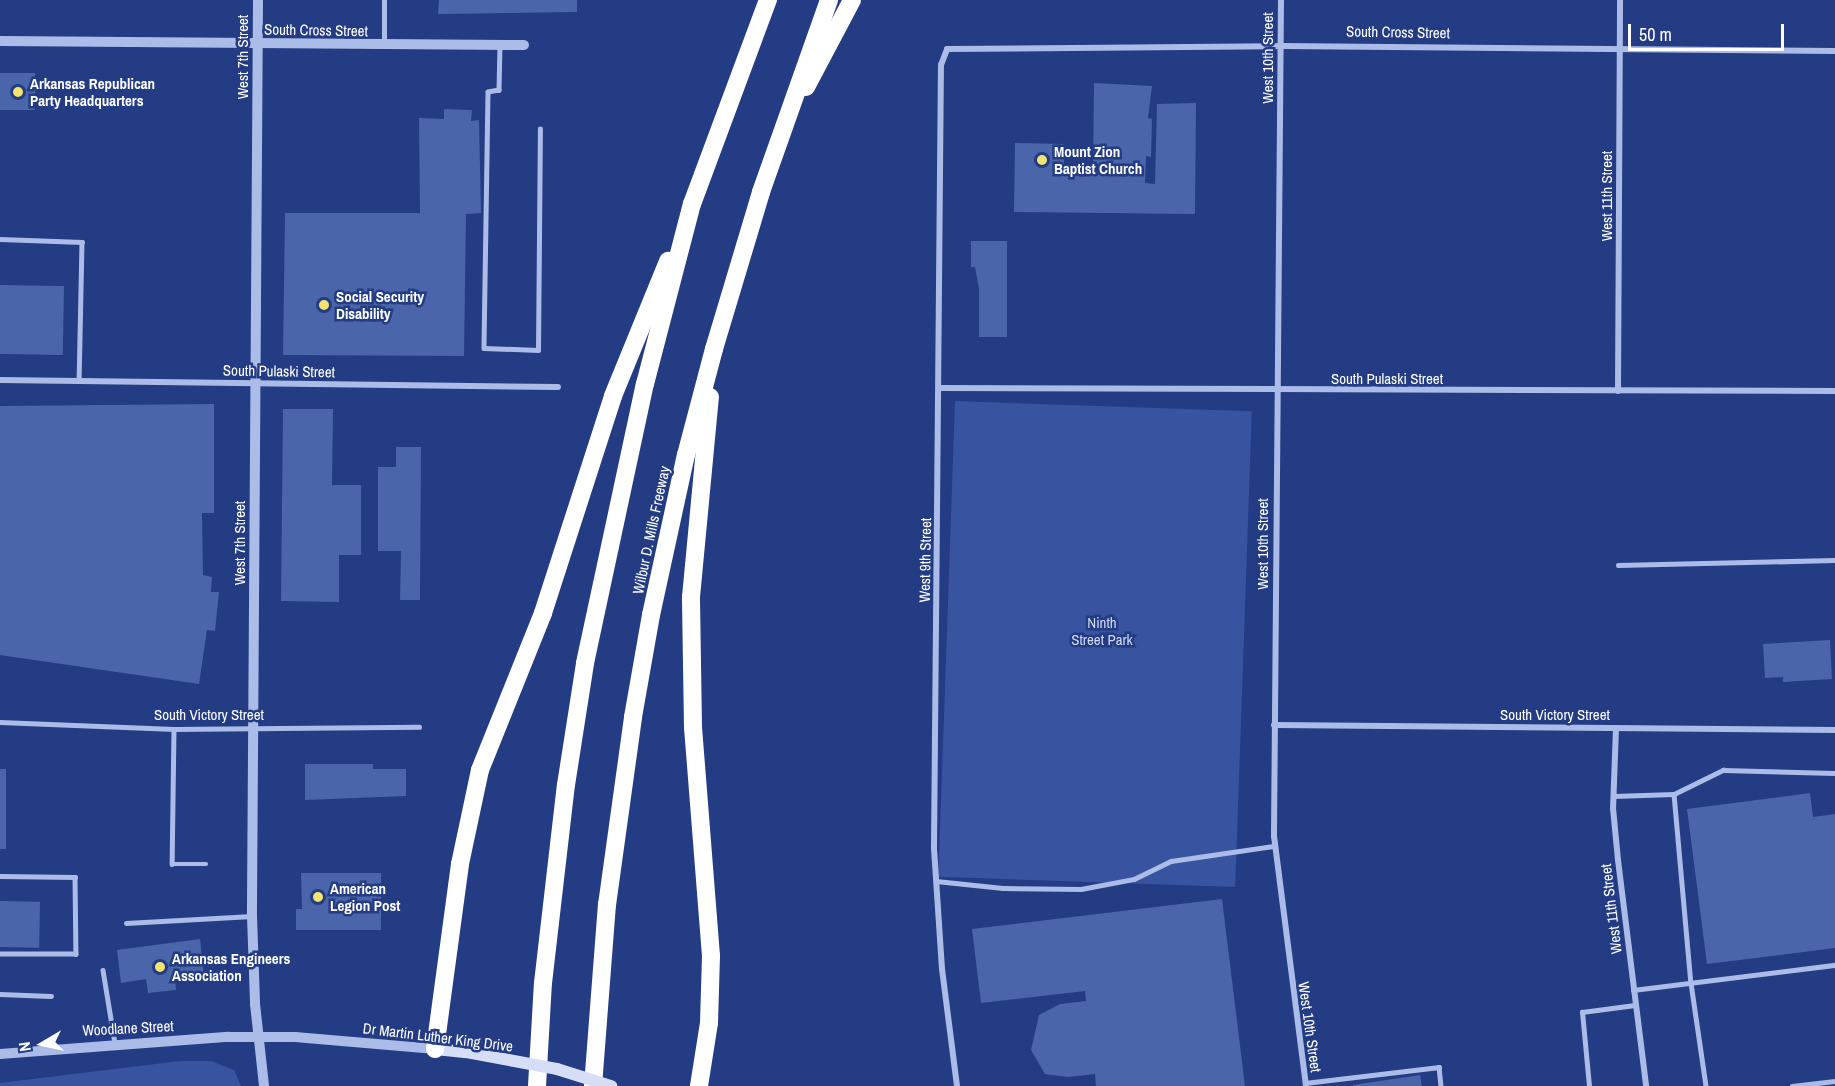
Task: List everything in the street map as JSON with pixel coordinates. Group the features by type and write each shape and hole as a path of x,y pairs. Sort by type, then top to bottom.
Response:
{"highway":[{"name":"Wilbur D. Mills Freeway","path":"593,1086 607,905 633,717 686,455 714,350 780,136 829,0"},
{"path":"780,136 852,0"},
{"path":"435,1049 460,864 480,770 543,613 613,396 692,204 768,1"},
{"path":"537,1086 556,862 585,663 645,384 692,204"},
{"path":"699,1086 709,1023 711,956 693,727 691,597 714,350"}],"main road":[{"name":"Dr Martin Luther King Drive","path":"435,1049 472,1053 557,1069 611,1086"}],"street":[{"name":"West 7th Street","path":"258,0 252,916 258,1037 264,1086"},
{"name":"West 10th Street","path":"1281,0 1276,390 1275,846 1306,1084"},
{"name":"West 11th Street","path":"1618,391 1620,0"},
{"name":"South Cross Street","path":"0,42 524,45"},
{"name":"South Cross Street","path":"961,47 1281,45 1620,51 1835,51"},
{"name":"West 9th Street","path":"957,1086 942,969 936,881 941,65 947,49 961,47"},
{"name":"South Pulaski Street","path":"0,380 558,387"},
{"name":"South Pulaski Street","path":"939,388 1835,391"},
{"name":"South Victory Street","path":"1274,725 1835,730"},
{"name":"West 11th Street","path":"1616,728 1613,796 1633,990 1646,1086"},
{"name":"Dr Martin Luther King Drive","path":"258,1037 435,1049"},
{"name":"Woodlane Street","path":"0,1054 115,1043 258,1037"}],"lane":[{"path":"384,0 384,45"},
{"path":"500,46 499,90 488,92 484,348 537,350 540,129"},
{"path":"0,239 82,242 79,381"},
{"path":"1618,565 1835,560"},
{"name":"South Victory Street","path":"0,722 174,729 419,727"},
{"path":"174,729 172,864 206,864"},
{"path":"1613,796 1674,794 1723,770 1835,773"},
{"path":"1674,794 1691,983 1706,1086"},
{"path":"936,881 1002,888 1081,888 1134,879 1171,861 1275,846"},
{"path":"0,876 75,877 76,954 0,954"},
{"path":"126,922 252,916"},
{"path":"1633,990 1835,965"},
{"path":"103,970 115,1043"},
{"path":"0,994 51,996"},
{"path":"1589,1086 1582,1012 1635,1005"},
{"path":"1306,1084 1439,1067 1441,1086"},
{"path":"1792,1086 1835,1081"}],"green space":[{"name":"Ninth Street Park","path":"955,401 1252,411 1235,887 938,877"},
{"path":"180,1061 211,1061 234,1070 241,1086 0,1086 0,1083"}],"building":[{"path":"439,0 577,0 577,12 438,14"},
{"name":"Arkansas Republican Party Headquarters","path":"0,73 35,73 35,110 0,110"},
{"name":"Mount Zion Baptist Church","path":"1094,83 1152,86 1148,118 1152,119 1151,157 1146,156 1145,183 1155,184 1157,104 1196,103 1195,214 1014,212 1015,143 1064,144 1064,173 1093,173"},
{"path":"444,109 472,110 471,121 479,120 481,213 466,214 464,356 283,355 285,213 420,213 419,118 444,119"},
{"path":"971,241 1007,241 1007,337 979,337 979,289 975,267 971,267"},
{"path":"0,285 64,286 63,355 0,354"},
{"path":"214,404 214,513 202,513 203,575 212,577 211,592 219,592 215,631 207,630 199,684 0,655 0,406"},
{"path":"283,409 333,409 332,485 361,485 361,555 339,555 339,602 281,601"},
{"path":"396,447 421,447 420,600 400,600 401,551 378,551 378,467 396,467"},
{"path":"1830,640 1832,679 1783,682 1783,677 1765,678 1763,644"},
{"path":"305,764 373,764 373,769 406,769 406,796 305,800"},
{"path":"0,769 6,769 6,849 0,849"},
{"path":"1810,793 1813,817 1835,814 1835,948 1707,964 1687,809"},
{"path":"301,873 381,873 381,930 296,930 296,909 302,909"},
{"path":"1222,899 1245,1086 1096,1086 1095,1074 1068,1077 1045,1074 1031,1050 1039,1015 1060,1004 1086,1001 1085,991 981,1003 972,929"},
{"path":"0,901 40,902 39,948 0,947"},
{"path":"200,939 204,975 175,978 176,990 148,993 146,979 121,983 117,950"},
{"path":"1420,1075 1422,1086 1353,1086 1353,1085"}],"place":[{"name":"Arkansas Republican Party Headquarters","path":"18,92"},
{"name":"Mount Zion Baptist Church","path":"1042,160"},
{"name":"Social Security Disability","path":"324,305"},
{"name":"American Legion Post","path":"318,897"},
{"name":"Arkansas Engineers Association","path":"160,967"}]}
